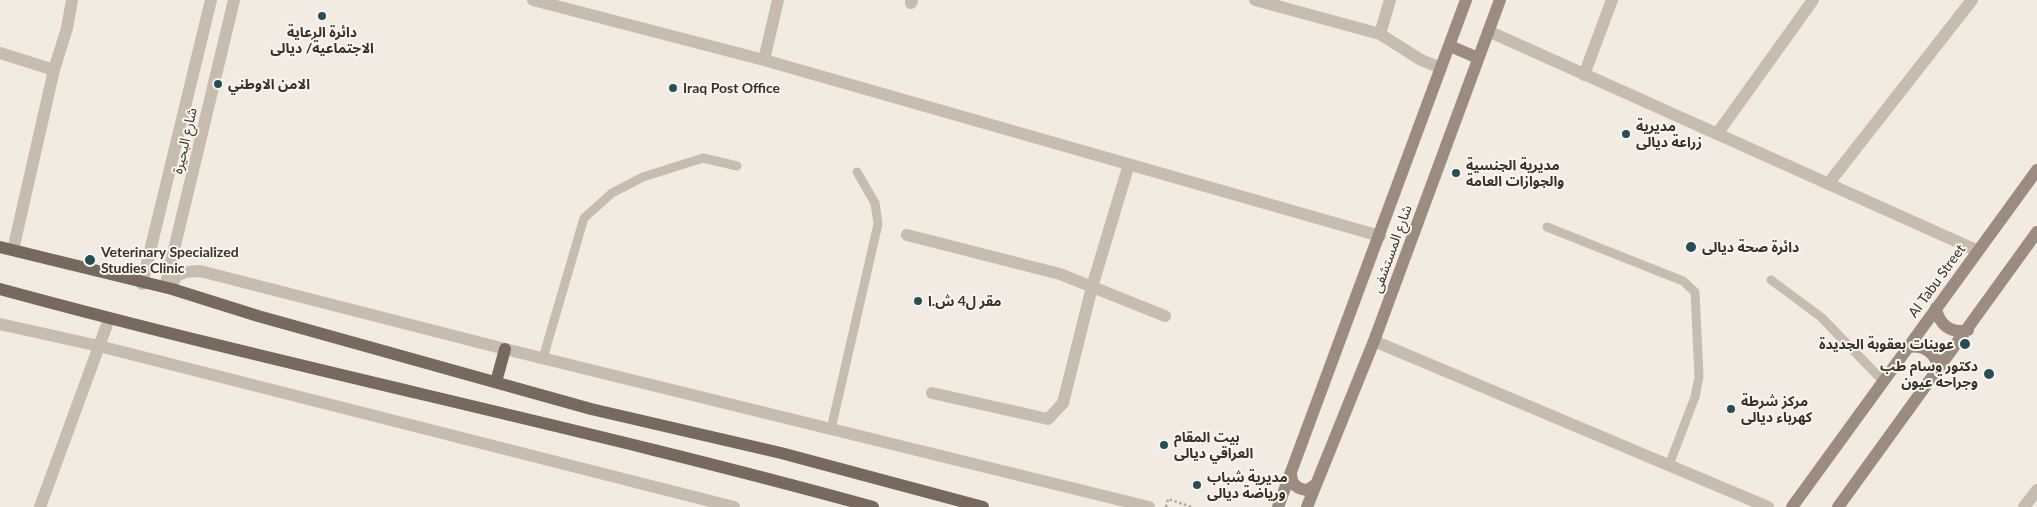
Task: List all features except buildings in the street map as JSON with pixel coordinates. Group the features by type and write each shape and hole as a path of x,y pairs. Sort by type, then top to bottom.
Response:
{"main road":[{"path":"0,248 168,289 591,409 781,452 916,491 983,507"},
{"path":"0,289 109,319 425,394 873,507"},
{"path":"496,382 505,349"}],"street":[{"path":"13,250 72,0"},
{"name":"شارع البحيرة","path":"142,284 211,0"},
{"name":"شارع البحيرة","path":"168,289 234,0"},
{"path":"533,0 764,60 1380,236"},
{"path":"764,60 778,0"},
{"path":"1255,0 1380,34 1421,60 1442,68"},
{"path":"1380,34 1390,0"},
{"name":"شارع المستشفى","path":"1278,507 1466,0"},
{"name":"شارع المستشفى","path":"1307,507 1374,341 1500,0"},
{"path":"1584,75 1612,0"},
{"path":"1717,134 1813,0"},
{"path":"1828,184 1972,0"},
{"path":"1488,31 1978,251"},
{"path":"1450,46 1478,58"},
{"path":"0,53 54,70"},
{"path":"932,393 1048,419 1063,403 1092,287 1129,164"},
{"name":"Al Tabu Street","path":"1792,507 2037,170"},
{"path":"1838,507 1968,330 2037,232"},
{"path":"907,236 1060,274 1165,316"},
{"path":"168,289 175,277 185,272 200,271 505,349 1149,507"},
{"path":"1936,308 1940,320 1949,329 1962,332 1968,330"},
{"path":"42,507 109,319"},
{"path":"0,324 99,346 734,507"},
{"path":"1374,341 1768,507"},
{"path":"1908,347 1920,347 1931,352 1935,358 1938,370"},
{"path":"1291,473 1293,484 1302,490 1313,488 1316,484"},
{"path":"2024,507 2037,490"}],"lane":[{"path":"543,358 584,218 612,193 643,177 703,158 737,166"},
{"path":"831,429 878,224 874,203 857,172"},
{"path":"1547,227 1683,281 1695,292 1699,377 1695,397 1669,465"},
{"path":"1770,280 1821,317 1884,381"}],"path":[{"path":"1166,507 1168,500 1192,507"}],"place":[{"name":"دائرة الرعاية الاجتماعية/ ديالى","path":"322,16"},
{"name":"الامن الاوطني","path":"218,84"},
{"name":"Iraq Post Office","path":"673,88"},
{"name":"مديرية زراعة ديالى","path":"1626,134"},
{"name":"مديرية الجنسية والجوازات العامة","path":"1456,173"},
{"name":"دائرة صحة ديالى","path":"1691,247"},
{"name":"Veterinary Specialized Studies Clinic","path":"90,260"},
{"name":"مقر ل4 ش.ا","path":"918,301"},
{"name":"عوينات بعقوبة الجديدة","path":"1965,344"},
{"name":"دكتور وسام طب وجراحة عيون","path":"1989,374"},
{"name":"مركز شرطة كهرباء ديالى","path":"1731,409"},
{"name":"بيت المقام العراقي ديالى","path":"1164,445"},
{"name":"مديرية شباب ورياضة ديالى","path":"1197,485"}]}
